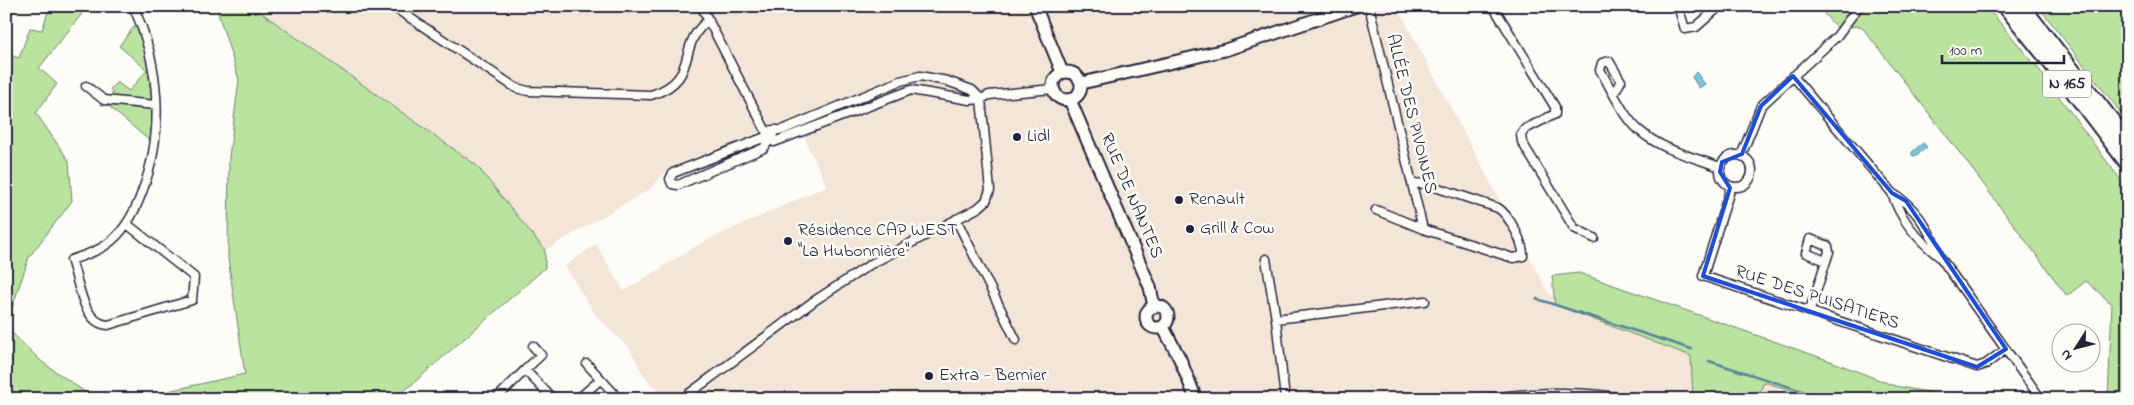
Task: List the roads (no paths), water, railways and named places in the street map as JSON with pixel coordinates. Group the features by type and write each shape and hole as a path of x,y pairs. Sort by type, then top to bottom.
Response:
{"highway":[{"name":"N 165","path":"2004,6 2066,82 2128,164"},
{"name":"N 165","path":"2022,6 2128,142"}],"main road":[{"path":"1035,6 1062,72"},
{"path":"1082,83 1225,50 1356,6"},
{"path":"1062,72 1074,73 1082,83"},
{"path":"1062,72 1054,81 1053,89 1058,97 1070,100 1078,96 1082,83"},
{"name":"RUE DE NANTES","path":"1070,100 1150,287 1154,307 1147,313 1148,322 1152,327 1163,327 1180,359 1196,399"}],"street":[{"path":"127,224 194,277 195,287 191,302 101,325 88,316 72,260 96,251 107,244 127,224 138,204 149,173 154,149 156,105 149,51 133,6"},
{"path":"392,6 504,82 528,91 651,95 665,90 676,82 684,72 692,38 700,26 709,20"},
{"path":"701,6 762,123 773,139"},
{"name":"ALLÉE DES PIVOINES","path":"1369,6 1423,229"},
{"path":"1493,6 1555,108 1554,114 1526,128 1521,135 1522,142 1574,228 1594,238"},
{"path":"1678,6 1685,29 1696,27 1720,6"},
{"path":"1741,156 1761,106 1837,36 1859,6"},
{"path":"682,399 814,301 871,264 978,208 986,201 990,190 981,99 972,90 941,80 920,76 900,81 776,131 773,139 764,148 678,185 672,184 670,179 673,173 773,139 911,90 970,100 981,99 989,95 1053,89"},
{"path":"1793,76 1892,193 1906,201 1932,236 1940,256 2041,399"},
{"path":"938,94 931,86 932,81 941,80"},
{"path":"938,94 947,90 941,80"},
{"path":"86,86 104,100 156,105"},
{"path":"1614,93 1638,130 1664,147 1720,167"},
{"path":"762,123 776,131"},
{"path":"1730,156 1741,156 1752,166 1752,176 1746,185 1731,187 1721,177 1720,167 1730,156"},
{"path":"1376,210 1423,229 1513,258 1523,256 1524,250 1502,211 1426,184 1412,183"},
{"name":"RUE DES PUISATIERS","path":"1731,187 1703,276 1977,367 1986,364 2006,349"},
{"path":"1892,193 1897,209 1925,245 1940,256"},
{"path":"956,220 1016,340"},
{"path":"1266,259 1276,319 1285,399"},
{"path":"1810,310 1826,261"},
{"path":"1276,319 1425,301"},
{"path":"496,399 541,355 533,346"},
{"path":"587,364 618,398"},
{"path":"525,370 553,399"},
{"path":"578,399 601,379"},
{"path":"1480,399 1562,391 1597,393 1627,399"}],"water":[{"path":"1696,72 1705,84 1699,88 1692,77"},
{"path":"1923,143 1927,147 1915,156 1912,155 1912,152"}],"waterway":[{"path":"1537,299 1691,349"},
{"path":"1709,361 1827,399"}],"place":[{"name":"Lidl","path":"1017,137"},
{"name":"Renault","path":"1179,200"},
{"name":"Grill & Cow","path":"1190,229"},
{"name":"Résidence CAP WEST \"La Hubonnière\"","path":"788,241"},
{"name":"Extra - Bernier","path":"929,376"}]}
